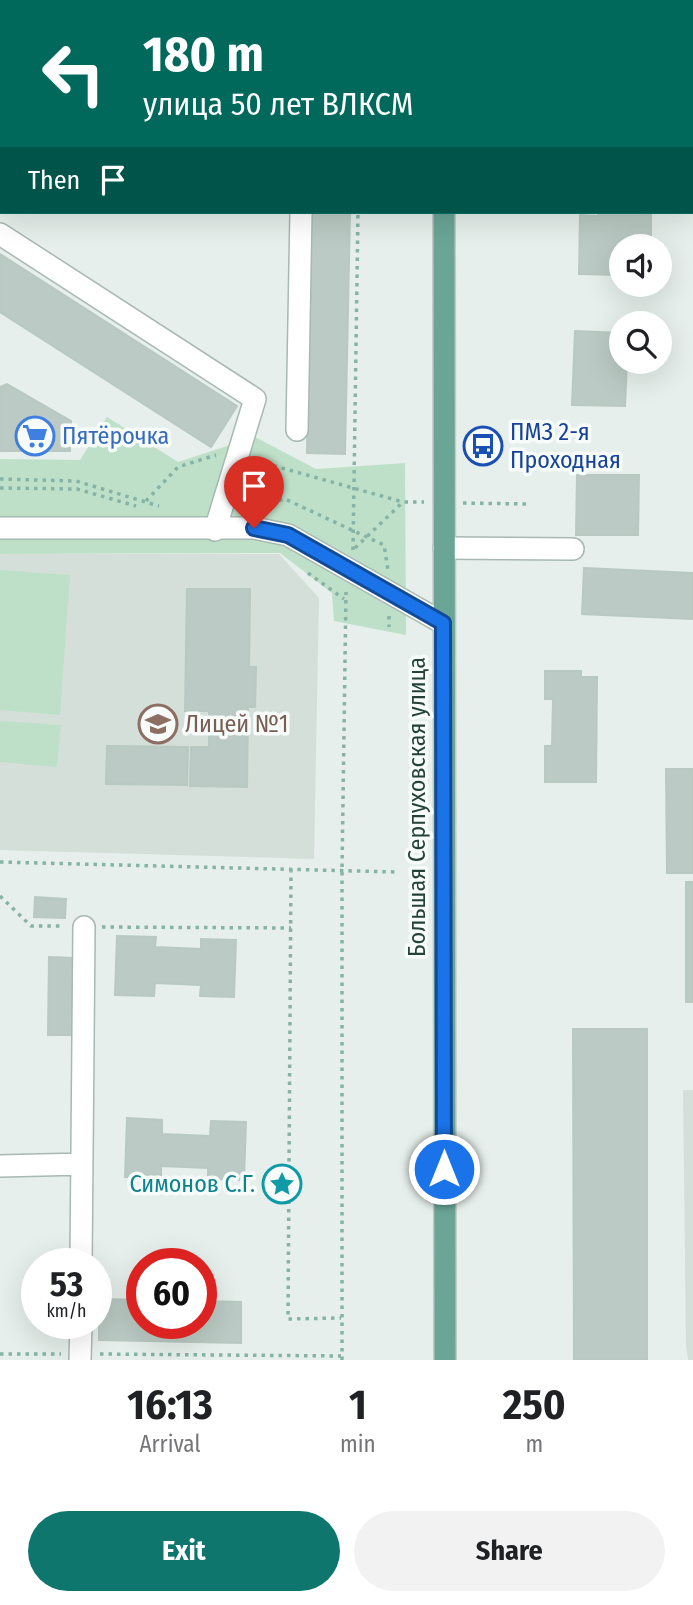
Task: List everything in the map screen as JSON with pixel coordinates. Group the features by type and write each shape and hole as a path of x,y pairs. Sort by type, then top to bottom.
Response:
{"main road":[{"name":"Большая Серпуховская улица","path":"444,214 445,1360"}],"street":[{"path":"297,430 301,214"},
{"path":"0,234 255,399 240,456 215,530"},
{"path":"0,528 254,528 288,535 443,623"},
{"path":"444,548 573,549"},
{"path":"81,1248 84,927"},
{"path":"0,1166 82,1164"},
{"path":"80,1357 81,1339"}],"path":[{"path":"0,1354 342,1358 341,871 345,600 356,489 358,214"},
{"path":"0,488 77,489 141,507 178,467 226,452 403,502"},
{"path":"303,569 345,600"},
{"path":"0,862 396,872"},
{"path":"291,869 288,1319 341,1318"},
{"path":"0,896 31,926 290,928"}],"shaded area":[{"name":"Лицей №1","path":"0,554 279,554 319,598 314,859 0,850"},
{"path":"683,1090 693,1090 693,1360 688,1360 686,1346"}],"green space":[{"path":"107,417 178,462 255,437 316,469 405,463 406,635 334,621 332,593 280,553 0,554 0,459 80,460"},
{"path":"0,570 70,575 60,715 0,710"},
{"path":"0,721 61,725 57,767 0,762"}],"building":[{"path":"311,214 350,214 345,454 307,453"},
{"path":"651,214 651,234 609,234 609,275 579,274 580,215"},
{"path":"0,254 237,406 211,447 0,312"},
{"path":"575,331 609,332 609,374 626,374 625,406 572,405"},
{"path":"7,384 71,421 70,451 0,451 0,387"},
{"path":"577,475 639,475 638,535 576,535"},
{"path":"584,568 693,573 693,619 582,614"},
{"path":"187,589 250,589 249,667 256,667 255,707 248,707 247,787 190,786 191,747 209,747 209,711 185,711"},
{"path":"545,671 581,671 581,677 597,677 596,782 545,782 545,746 552,746 553,699 545,699"},
{"path":"107,746 188,747 187,785 106,784"},
{"path":"666,769 693,769 693,873 667,873"},
{"path":"686,882 693,882 693,1002 686,1002"},
{"path":"35,897 66,899 65,918 34,917"},
{"path":"117,936 156,937 155,947 201,949 201,939 236,940 234,997 200,996 201,985 155,983 154,996 115,995"},
{"path":"49,957 72,958 72,1035 48,1035"},
{"path":"573,1029 647,1029 647,1360 574,1360"},
{"path":"127,1118 162,1120 162,1134 210,1136 211,1121 246,1122 244,1180 208,1179 208,1168 161,1166 161,1178 125,1177"},
{"path":"112,1299 126,1300 126,1339 217,1339 217,1301 241,1302 241,1343 99,1340 112,1339"}],"place":[{"name":"Пятёрочка","path":"35,436"},
{"name":"ПМЗ 2-я Проходная","path":"483,446"},
{"name":"Лицей №1","path":"158,724"},
{"name":"Симонов С.Г.","path":"282,1184"}],"route":[{"path":"254,528 288,535 443,623 444,1169"}]}
